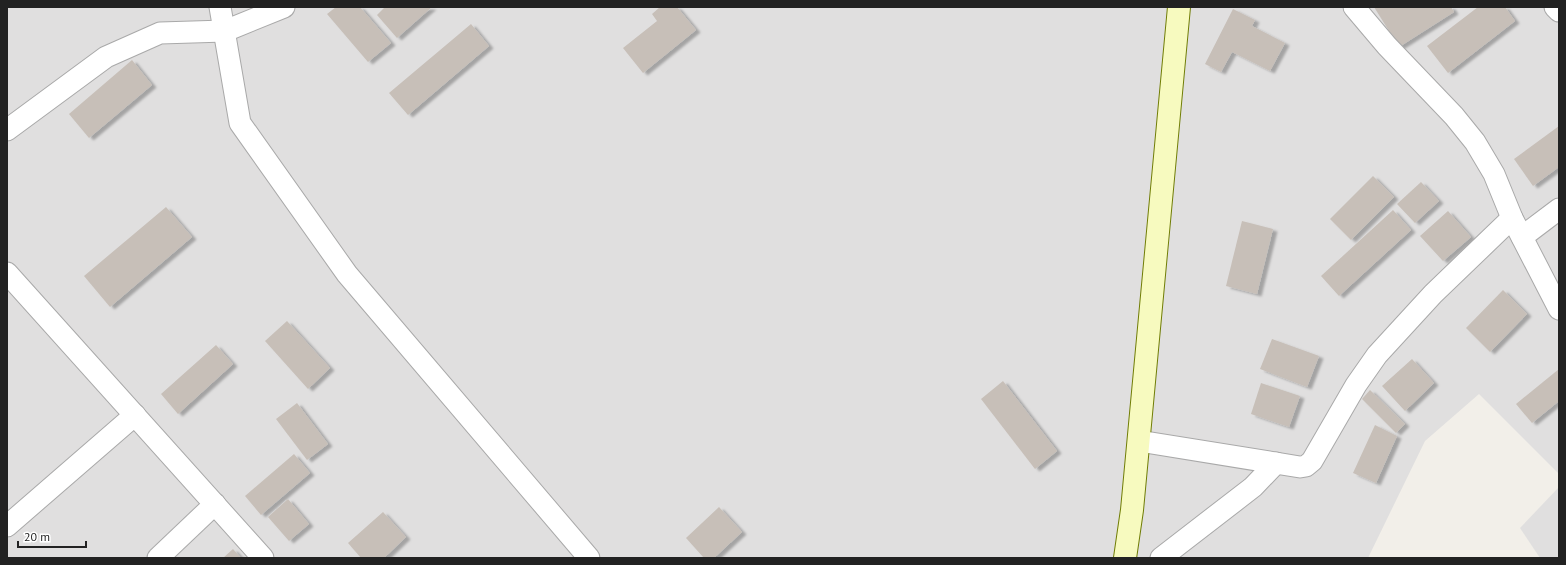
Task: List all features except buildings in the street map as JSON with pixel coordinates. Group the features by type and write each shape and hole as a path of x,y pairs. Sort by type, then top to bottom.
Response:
{"main road":[{"path":"1125,558 1132,510 1139,441 1179,7"}],"street":[{"path":"220,7 240,123 347,274 589,558"},
{"path":"7,130 106,57 139,42 160,33 225,31 284,7"},
{"path":"1354,7 1387,46 1454,116 1475,142 1494,174 1512,218 1559,309"},
{"path":"1555,7 1559,11"},
{"path":"1522,237 1559,209"},
{"path":"1139,441 1300,467 1306,466 1312,462 1356,385 1377,355 1433,294 1512,218"},
{"path":"7,273 263,558"},
{"path":"7,526 135,415"},
{"path":"1161,558 1253,487 1276,463"},
{"path":"158,558 215,504"}],"shaded area":[{"path":"7,7 1559,7 1559,474 1479,394 1425,441 1368,558 7,558"},
{"path":"1559,487 1559,558 1540,558 1520,528"}]}
